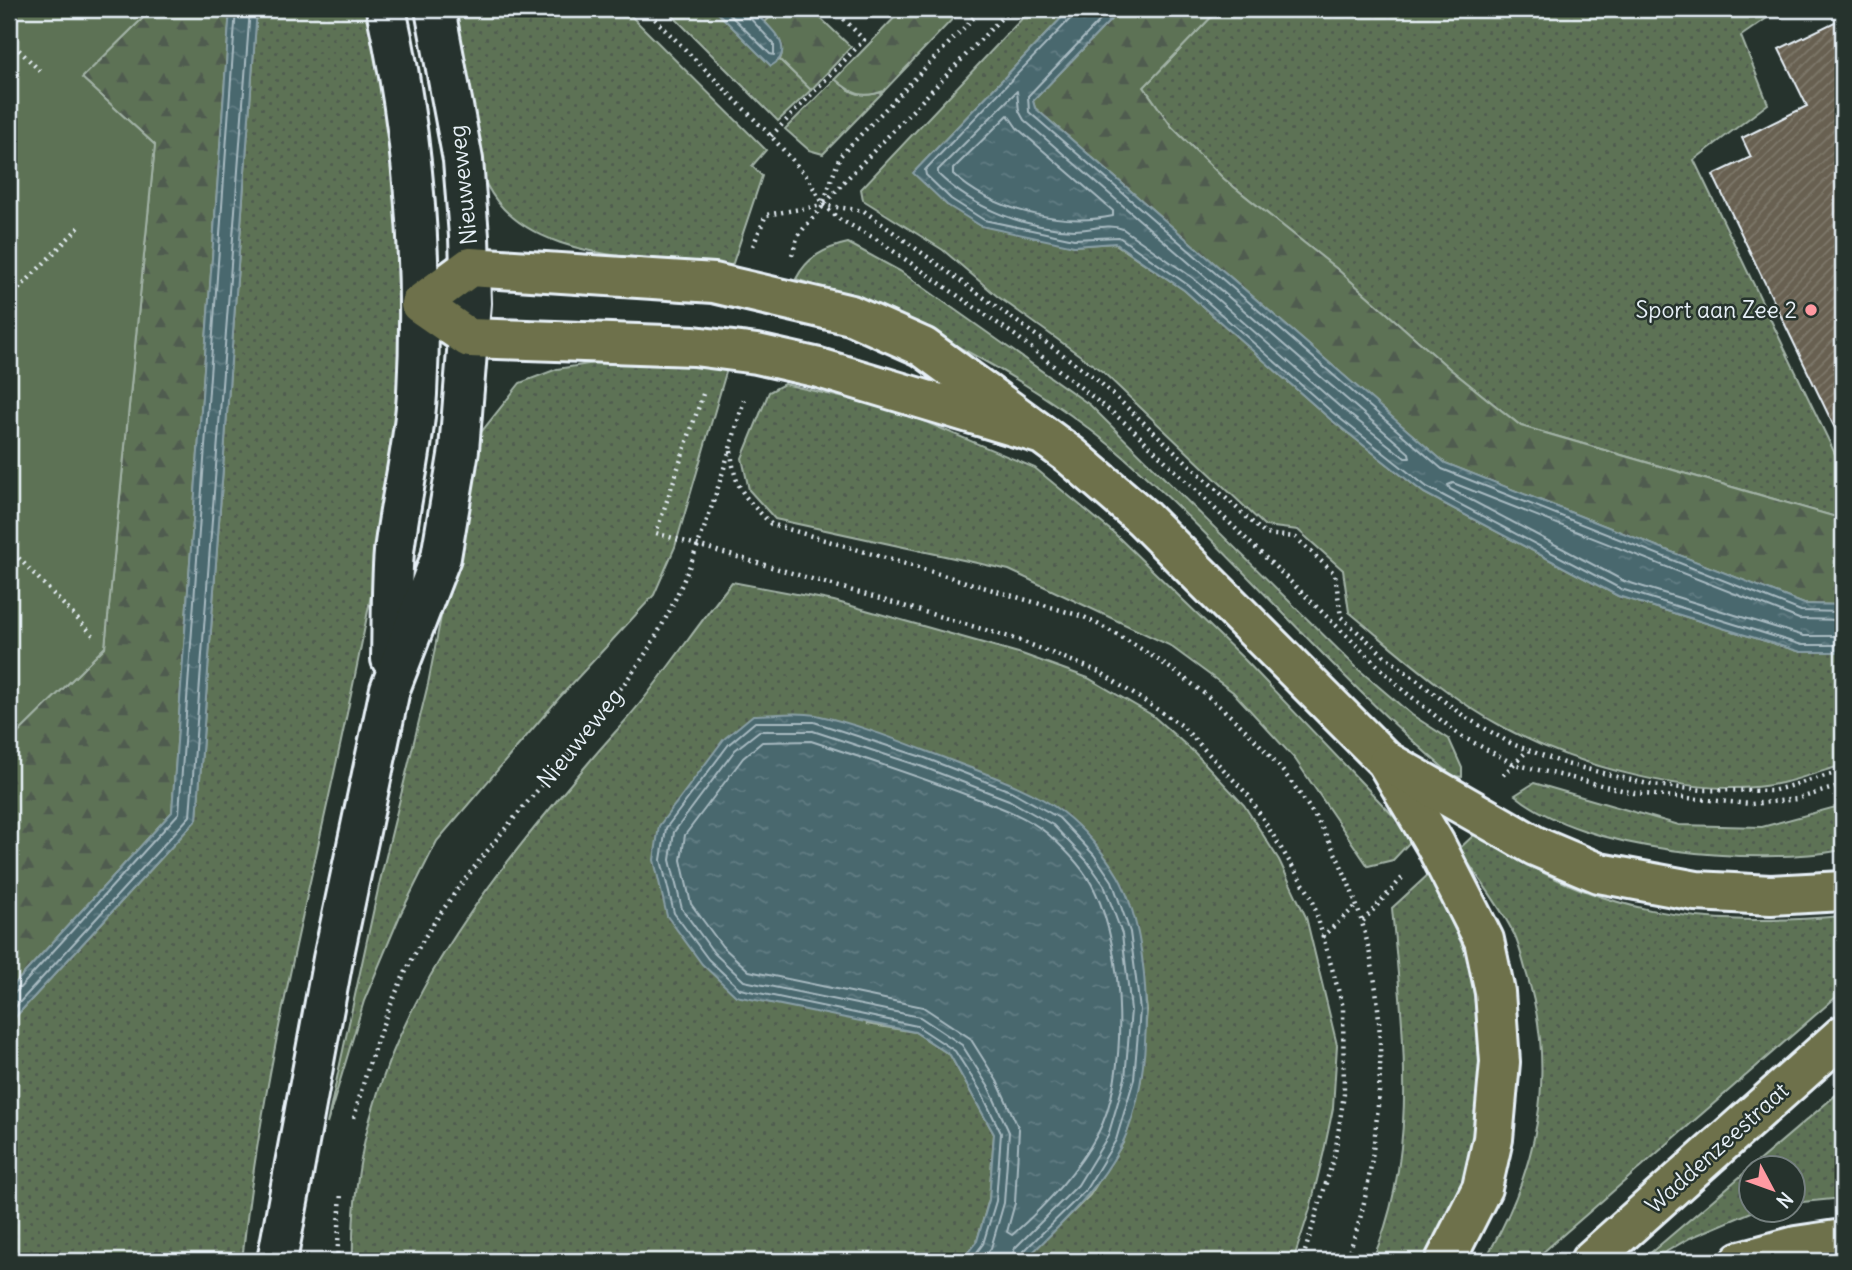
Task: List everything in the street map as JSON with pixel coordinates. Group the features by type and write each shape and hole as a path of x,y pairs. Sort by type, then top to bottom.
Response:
{"main road":[{"path":"1043,435 819,368 757,354 719,349 469,338 420,304 470,267 701,282 778,295 851,315 923,346 1043,435 1142,517 1386,761 1435,844 1483,940 1495,992 1500,1062 1493,1139 1482,1188 1445,1261"},
{"path":"1386,761 1535,846 1599,873 1696,891 1771,895 1843,891"},
{"name":"Waddenzeestraat","path":"1590,1261 1843,1035"},
{"path":"1741,1261 1796,1246 1843,1239"}],"street":[{"name":"Nieuweweg","path":"386,9 401,78 411,149 419,228 420,304 417,398 394,554 390,689"},
{"name":"Nieuweweg","path":"277,1261 333,959 390,689 440,557 459,450 469,338 470,267 463,160 435,9"}],"path":[{"path":"645,9 771,136 808,178 823,205"},
{"path":"771,136 864,40 842,17 850,9"},
{"path":"823,205 840,156 982,9"},
{"path":"778,295 799,235 823,205 1010,9"},
{"path":"9,40 42,73"},
{"path":"740,288 744,266 766,215 823,205 864,211 1095,378 1265,534 1296,537 1335,574 1341,617 1386,657 1465,718 1528,750 1566,764 1652,785 1703,790 1772,791 1843,771"},
{"path":"9,299 82,224"},
{"path":"719,349 656,533 1016,639 1100,672 1181,726 1248,795 1312,898 1343,1007 1344,1094 1335,1154 1302,1261"},
{"name":"Nieuweweg","path":"352,1128 375,1042 400,984 439,915 636,668 681,586 731,447 757,354"},
{"path":"731,447 734,479 746,498 772,524 1084,617 1132,641 1186,677 1237,720 1293,781 1335,848 1362,922 1373,963 1382,1032 1380,1087 1372,1160 1353,1244 1345,1261"},
{"path":"9,548 94,636"},
{"path":"1528,750 1514,764 1634,793 1700,801 1751,804 1797,799 1843,785"},
{"path":"1322,937 1356,906"},
{"path":"337,1261 341,1186"}],"green space":[{"path":"9,9 152,9 82,78 155,145 105,647 9,742"},
{"path":"152,9 230,9 172,812 9,990 9,742 105,647 155,145 82,78"},
{"path":"257,9 368,9 397,182 406,313 401,414 388,499 357,669 283,1006 253,1176 242,1261 9,1261 9,1024 197,819"},
{"path":"453,9 624,9 766,150 752,166 762,176 732,266 620,256 582,249 546,237 515,220 492,194 478,160"},
{"path":"666,9 714,9 771,65 780,60 811,90 778,121"},
{"path":"779,9 811,9 851,47 811,90 780,60 781,44 765,22"},
{"path":"903,9 962,9 884,91 869,95 858,94 835,79"},
{"path":"1031,9 1070,9 914,172 947,205 1074,246 1114,243 1184,290 1329,418 1424,493 1618,596 1801,652 1843,652 1843,765 1782,783 1749,787 1676,783 1601,767 1566,755 1482,715 1423,673 1349,612 1343,570 1298,530 1265,526 1103,372 997,296 943,250 863,200 861,189"},
{"path":"1121,9 1219,9 1144,87 1172,127 1224,179 1337,269 1450,369 1521,426 1836,517 1843,492 1843,605 1804,604 1445,463 1035,108 1033,101"},
{"path":"1219,9 1780,9 1741,36 1768,104 1694,160 1838,460 1843,458 1843,492 1836,517 1521,426 1450,369 1337,269 1224,179 1172,127 1144,87"},
{"path":"835,79 858,94 869,95 884,91 823,154 809,150 785,129"},
{"path":"848,243 900,271 1090,405 1358,669 1412,715 1449,739 1462,768 1462,777 1453,776 1410,739 1167,497 1089,429 1011,376 970,353 883,311 796,279 811,259"},
{"path":"607,361 727,369 675,547 654,595 559,698 437,841 401,913 364,1001 327,1124 379,885 428,684 475,440 520,383 557,369"},
{"path":"784,384 897,410 1035,468 1115,534 1245,660 1401,824 1412,840 1393,860 1368,866 1295,759 1233,692 1169,645 1009,570 775,519 749,490 742,458 769,392"},
{"path":"732,582 834,601 1022,654 1088,678 1152,715 1195,753 1244,805 1279,860 1306,917 1337,1045 1333,1108 1310,1209 1293,1261 1024,1261 1090,1195 1123,1143 1141,1080 1147,1010 1137,930 866,1024 915,1032 950,1055 994,1134 989,1199 977,1241 961,1261 353,1261 357,1187 370,1117 393,1052 423,990 459,930 500,872 642,701"},
{"path":"1534,783 1679,825 1762,827 1843,805 1843,850 1807,855 1719,855 1627,842 1584,830 1546,815 1515,795"},
{"path":"1476,833 1520,861 1564,883 1607,899 1651,910 1743,920 1843,916 1843,991 1533,1261 1484,1261 1502,1228 1529,1158 1541,1086 1541,1050 1536,1012 1516,939 1502,912 1459,849"},
{"path":"1429,874 1470,962 1486,1096 1470,1179 1430,1261 1372,1261 1387,1219 1397,1176 1402,1132 1403,1042 1392,908"},
{"path":"1843,1089 1843,1198 1806,1202 1806,1154 1766,1154"},
{"path":"1736,1180 1736,1219 1690,1238 1650,1261 1641,1261"}],"water":[{"path":"230,9 257,9 197,819 9,1024 9,990 172,812"},
{"path":"714,9 750,9 777,36 782,52 779,59 771,66"},
{"path":"1070,9 1121,9 1033,101 1035,108 1445,463 1804,604 1843,605 1843,652 1801,652 1618,596 1424,493 1329,418 1184,290 1115,243 1074,246 981,226 947,205 913,173"},
{"path":"801,713 832,719 896,739 1019,787 1070,818 1093,842 1118,876 1130,903 1144,972 1145,1048 1133,1116 1122,1144 1102,1177 1078,1207 1024,1261 961,1261 977,1241 989,1200 994,1134 950,1055 915,1032 736,996 702,964 667,916 654,860 659,826 724,739 753,715"}],"building":[{"name":"Sport aan Zee 2","path":"1843,18 1843,445 1713,175 1751,157 1742,138 1807,106 1779,49"}],"place":[{"name":"Sport aan Zee 2","path":"1811,310"}]}
